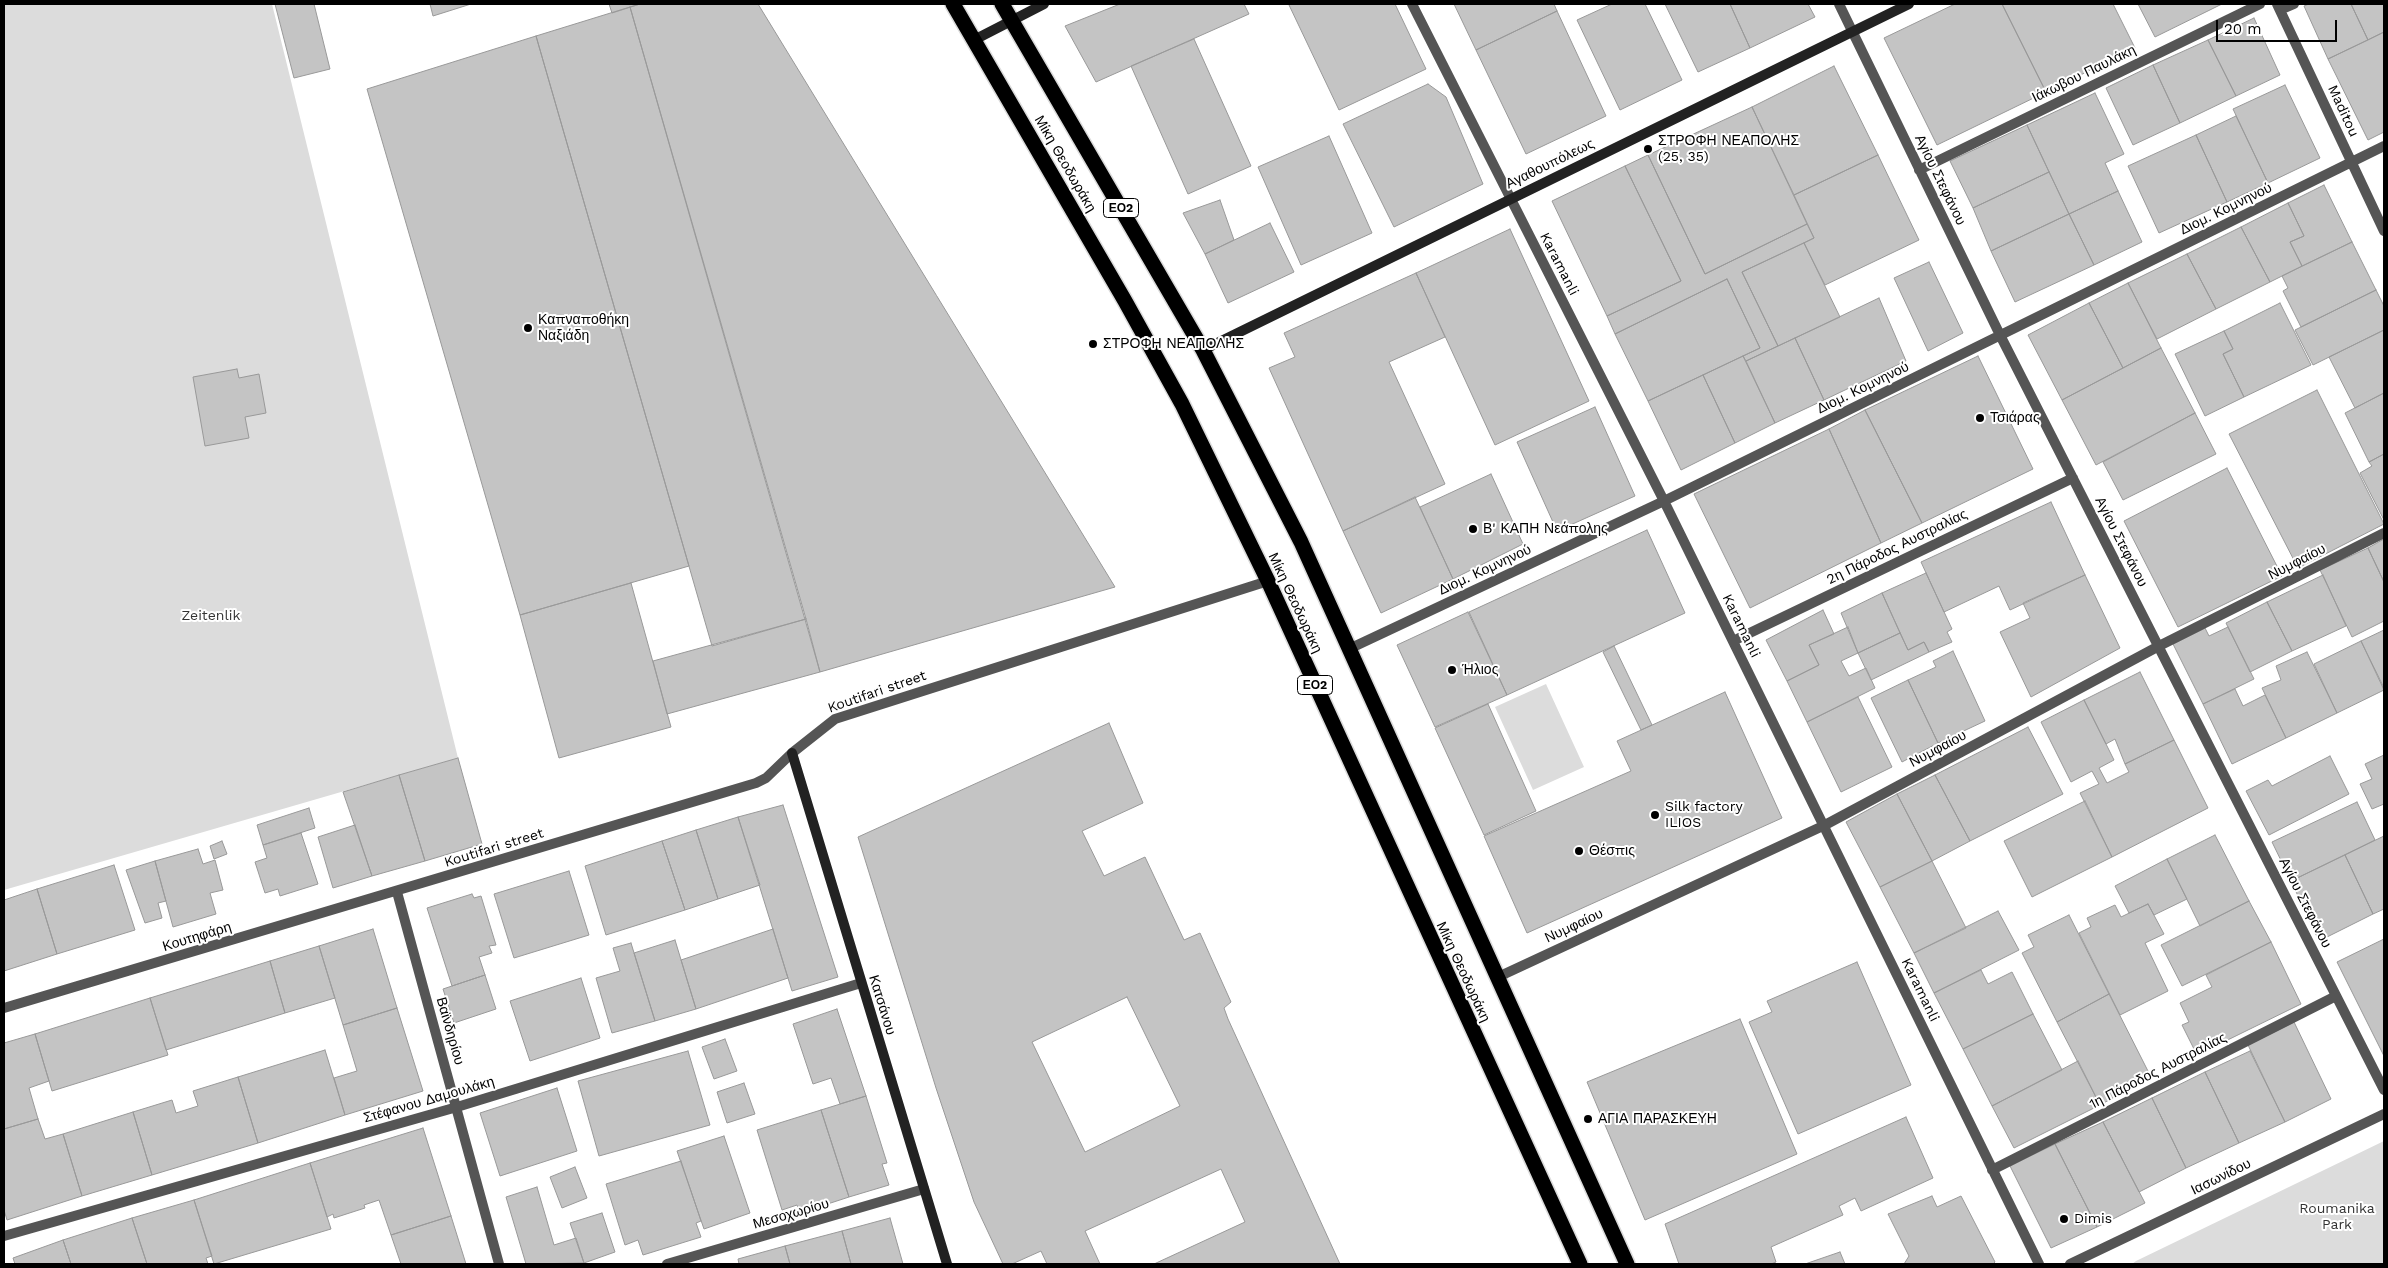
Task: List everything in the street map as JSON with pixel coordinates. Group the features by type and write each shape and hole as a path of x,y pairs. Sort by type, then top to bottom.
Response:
{"highway":[{"name":"Μίκη Θεοδωράκη","path":"953,4 1177,396 1268,581 1580,1264"},
{"name":"Μίκη Θεοδωράκη","path":"1002,4 1204,350 1301,542 1351,648 1627,1264"}],"street":[{"path":"974,40 1044,4"},
{"name":"Karamanli","path":"1412,4 1664,501 2039,1264"},
{"name":"Αγίου Στεφάνου","path":"1839,4 2000,336 2384,1090"},
{"name":"Αγαθουπόλεως","path":"1204,350 1909,4"},
{"name":"Ιάκωβου Παυλάκη","path":"1919,170 2260,4"},
{"path":"2279,7 2294,4"},
{"name":"Maditou","path":"2279,7 2384,231"},
{"name":"Διομ. Κομνηνού","path":"1351,648 1664,501 2384,146"},
{"name":"2η Πάροδος Αυστραλίας","path":"1733,641 2073,478"},
{"name":"Νυμφαίου","path":"1498,977 1825,826 2159,646 2384,533"},
{"name":"Koutifari street","path":"397,892 756,783 766,778 792,753 835,719 1268,581"},
{"name":"Κατσάνου","path":"792,753 860,983 947,1264"},
{"name":"Κουτηφάρη","path":"4,1008 397,892"},
{"name":"Βαϊνδηρίου","path":"397,892 499,1264"},
{"name":"Στέφανου Δαμουλάκη","path":"4,1236 457,1107 860,983"},
{"name":"1η Πάροδος Αυστραλίας","path":"1992,1170 2336,996"},
{"name":"Ιασωνίδου","path":"2070,1264 2384,1114"},
{"name":"Μεσοχωρίου","path":"666,1264 924,1190"}],"green space":[{"name":"Zeitenlik","path":"4,4 272,4 458,758 4,890"},
{"path":"1546,684 1584,767 1533,790 1495,707"},
{"name":"Roumanika Park","path":"2384,1141 2384,1264 2132,1264 2136,1261"}],"building":[{"path":"275,4 314,4 330,69 294,78"},
{"path":"430,4 471,4 433,16"},
{"path":"609,4 640,4 612,13"},
{"path":"640,4 758,4 1115,587 820,672 630,7"},
{"path":"1120,4 1244,4 1249,14 1096,82 1065,26"},
{"path":"1395,4 1426,69 1339,110 1289,5"},
{"path":"1454,4 1554,4 1557,11 1476,50"},
{"path":"1612,4 1645,4 1682,80 1620,110 1577,20"},
{"path":"1665,4 1730,4 1750,48 1698,72"},
{"path":"1730,4 1808,4 1815,17 1750,48"},
{"path":"1955,4 2002,4 2046,92 1937,145 1884,38"},
{"path":"2002,4 2113,4 2135,48 2046,92"},
{"path":"2138,4 2222,4 2155,37"},
{"path":"2309,4 2351,4 2368,40 2328,59 2304,6"},
{"path":"2351,4 2384,4 2384,32 2368,40"},
{"path":"630,7 806,619 712,646 536,36"},
{"path":"1557,11 1606,116 1526,154 1476,50"},
{"path":"2254,18 2280,75 2236,96 2208,40"},
{"path":"2384,32 2384,132 2368,140 2328,59"},
{"name":"Καπναποθήκη Ναξιάδη","path":"536,36 689,566 520,615 367,89"},
{"path":"1194,39 1251,166 1188,194 1131,66"},
{"path":"2208,40 2236,96 2180,123 2153,65"},
{"path":"2153,65 2180,123 2133,145 2106,88"},
{"path":"1834,66 1878,155 1794,195 1752,107"},
{"path":"1428,84 1446,97 1483,184 1394,227 1343,124"},
{"path":"2285,85 2320,158 2268,183 2233,109"},
{"path":"2095,93 2124,154 2105,163 2118,191 2069,214 2027,125"},
{"path":"1752,107 1807,224 1705,274 1648,155"},
{"path":"2236,116 2268,183 2227,202 2196,135"},
{"path":"2027,125 2049,172 1973,208 1950,161"},
{"path":"2196,135 2227,202 2159,233 2128,166"},
{"path":"1329,136 1372,233 1301,265 1258,167"},
{"path":"1648,155 1705,274 1807,224 1814,238 1742,272 1778,346 1746,361 1743,356 1760,348 1727,279 1615,334 1607,316 1681,281 1625,166"},
{"path":"1878,155 1919,240 1825,285 1804,243 1814,238 1794,195"},
{"path":"1625,166 1681,281 1607,316 1552,201"},
{"path":"2049,172 2069,214 1991,251 1973,208"},
{"path":"2324,185 2352,242 2302,266 2290,242 2304,236 2288,203"},
{"path":"2118,191 2142,242 2094,265 2069,214"},
{"path":"1220,200 1234,240 1205,254 1183,213"},
{"path":"2288,203 2304,236 2290,242 2302,266 2270,282 2241,227"},
{"path":"2069,214 2094,265 2015,302 1991,251"},
{"path":"1270,223 1294,272 1228,303 1205,254"},
{"path":"2241,227 2270,282 2216,309 2187,254"},
{"path":"1510,229 1589,401 1495,445 1416,273"},
{"path":"2352,242 2376,290 2301,327 2283,291 2288,288 2282,276"},
{"path":"1804,243 1840,317 1778,346 1742,272"},
{"path":"2187,254 2216,309 2157,339 2128,283"},
{"path":"1929,262 1963,333 1928,351 1894,278"},
{"path":"1416,273 1445,337 1389,362 1445,484 1343,531 1269,368 1295,357 1284,333"},
{"path":"1727,279 1760,348 1648,401 1615,334"},
{"path":"2128,283 2161,348 2123,368 2089,303"},
{"path":"2376,290 2384,306 2384,330 2313,365 2295,330"},
{"path":"1879,298 1906,361 1824,400 1795,338"},
{"path":"2089,303 2123,368 2062,400 2028,335"},
{"path":"2280,303 2311,365 2244,397 2223,354 2233,349 2224,331"},
{"path":"2384,330 2384,393 2355,408 2329,357"},
{"path":"2224,331 2233,349 2223,354 2244,397 2205,416 2175,354"},
{"path":"1795,338 1824,400 1775,423 1746,361"},
{"path":"2161,348 2195,413 2096,465 2062,400"},
{"path":"1743,356 1775,423 1735,443 1703,375"},
{"path":"1978,356 2033,469 1922,523 1865,410"},
{"path":"237,369 239,378 259,374 266,413 245,417 249,438 205,446 193,377"},
{"path":"1703,375 1735,443 1681,470 1648,401"},
{"path":"2317,390 2384,524 2298,568 2229,434"},
{"path":"2384,393 2384,454 2369,462 2345,413"},
{"path":"1595,407 1635,496 1557,531 1517,442"},
{"path":"1865,410 1922,523 1881,543 1829,429"},
{"path":"2195,413 2216,454 2123,500 2103,462"},
{"path":"1829,429 1881,543 1750,608 1694,494"},
{"path":"2384,454 2384,520 2360,473 2372,466 2369,462"},
{"path":"2227,468 2282,576 2178,627 2124,521"},
{"name":"Β' ΚΑΠΗ Νεάπολης","path":"1491,474 1523,544 1453,579 1420,507"},
{"path":"1415,497 1453,579 1381,613 1343,531"},
{"path":"2051,502 2085,575 2010,610 1999,586 1944,612 1921,562"},
{"path":"1647,530 1685,613 1507,695 1469,612"},
{"path":"2384,539 2384,582 2368,548"},
{"path":"2368,548 2384,582 2384,621 2352,637 2320,570"},
{"path":"1926,573 1952,629 1947,632 1952,642 1929,652 1924,642 1908,650 1882,593"},
{"path":"2085,575 2120,648 2031,697 2000,632 2030,618 2023,603"},
{"path":"2323,575 2346,626 2292,651 2267,602"},
{"path":"631,583 671,727 559,758 520,615"},
{"path":"1882,593 1900,633 1858,653 1841,613"},
{"path":"2267,602 2292,651 2250,672 2226,623"},
{"path":"1823,610 1834,634 1809,645 1819,665 1787,681 1766,640"},
{"path":"1468,612 1507,695 1435,727 1397,645"},
{"path":"806,619 820,672 667,714 653,661"},
{"path":"1848,627 1858,653 1841,661 1849,676 1866,668 1875,688 1807,722 1787,681 1819,665 1809,645"},
{"path":"2228,627 2254,679 2203,704 2173,644 2205,628 2209,636"},
{"path":"2384,630 2384,688 2361,641"},
{"path":"1900,633 1908,650 1924,642 1929,652 1871,680 1858,653"},
{"path":"2361,641 2384,690 2337,713 2314,664"},
{"path":"1614,646 1652,725 1641,730 1603,652"},
{"path":"1953,651 1985,721 1938,743 1908,680 1936,667 1933,661"},
{"path":"2307,652 2337,713 2286,738 2262,688 2281,680 2276,666"},
{"path":"2140,672 2174,740 2125,764 2115,739 2106,744 2084,700"},
{"path":"1908,680 1938,743 1902,762 1871,698"},
{"path":"2235,689 2243,706 2265,695 2286,738 2232,764 2203,704"},
{"name":"Silk factory ILIOS","path":"1725,692 1782,818 1527,933 1484,836 1631,771 1617,741"},
{"path":"1858,697 1892,767 1841,792 1807,722"},
{"path":"2084,700 2114,760 2099,768 2107,783 2129,772 2125,764 2174,740 2208,808 2112,857 2080,793 2099,784 2092,771 2071,782 2041,722"},
{"path":"1488,704 1536,811 1484,835 1435,728"},
{"path":"1109,723 1143,803 1082,831 1104,876 1145,857 1184,940 1200,933 1231,1002 1224,1008 1228,1019 1340,1264 1154,1264 1245,1222 1221,1169 1085,1231 1100,1264 1047,1264 1041,1251 1012,1264 1003,1264 974,1202 936,1088 858,837","holes":["1127,997 1180,1106 1085,1152 1032,1042"]},
{"path":"2028,727 2063,794 1970,841 1935,775"},
{"path":"2384,755 2384,804 2372,809 2360,784 2372,779 2365,764"},
{"path":"2330,756 2349,794 2269,835 2246,791 2268,780 2272,786"},
{"path":"458,758 482,844 425,861 399,775"},
{"path":"399,775 425,861 372,876 343,792"},
{"path":"1935,775 1970,841 1932,861 1897,794"},
{"path":"1897,794 1932,861 1880,887 1846,822"},
{"path":"2085,801 2112,857 2032,897 2004,841"},
{"path":"2357,802 2375,840 2291,881 2272,842"},
{"path":"783,805 838,977 792,991 738,817"},
{"path":"309,808 315,828 263,845 257,825"},
{"path":"738,817 760,885 718,899 696,830"},
{"path":"355,825 372,876 333,888 318,837"},
{"path":"696,830 718,899 685,910 662,841"},
{"path":"301,833 318,884 280,896 278,889 265,893 255,862 267,858 263,845"},
{"path":"2215,835 2249,901 2200,926 2167,859"},
{"path":"2384,836 2384,909 2373,914 2345,855"},
{"path":"222,841 227,854 214,859 210,846"},
{"path":"662,841 685,910 606,935 585,866"},
{"path":"198,849 203,864 215,860 223,890 210,893 216,914 173,927 155,861"},
{"path":"2345,855 2373,914 2319,941 2291,881"},
{"path":"2167,859 2187,899 2154,915 2148,904 2129,913 2115,886"},
{"path":"155,861 166,901 158,903 162,918 145,923 126,870"},
{"path":"1932,861 1966,928 1914,953 1880,887"},
{"path":"114,865 135,930 57,954 37,889"},
{"path":"569,871 589,935 514,958 494,894"},
{"path":"37,889 57,954 4,971 4,900"},
{"path":"472,894 474,898 481,896 496,945 489,946 492,953 479,957 485,975 452,986 427,908"},
{"path":"2249,901 2271,942 2182,986 2161,945"},
{"path":"2148,904 2164,934 2145,943 2168,991 2120,1015 2079,933 2091,927 2087,918 2115,905 2121,917"},
{"path":"1998,911 2019,950 1934,993 1914,953"},
{"path":"2069,915 2109,994 2057,1022 2022,953 2034,947 2028,935"},
{"path":"373,929 397,1008 343,1025 319,946"},
{"path":"773,929 788,978 696,1009 681,960"},
{"path":"2384,939 2384,1056 2337,962"},
{"path":"675,940 696,1009 655,1021 634,953"},
{"path":"2271,942 2301,1004 2197,1055 2182,1025 2189,1022 2180,1003 2212,987 2206,975"},
{"path":"631,943 655,1021 612,1033 596,978 620,971 613,948"},
{"path":"319,946 335,998 285,1013 270,961"},
{"path":"270,961 285,1013 166,1050 150,998"},
{"path":"1857,962 1911,1085 1798,1134 1749,1022 1772,1012 1767,1001"},
{"path":"1981,970 1988,984 2012,972 2033,1014 1963,1049 1934,993"},
{"path":"485,975 496,1009 454,1023 443,989"},
{"path":"581,978 600,1038 530,1061 510,1001"},
{"path":"2109,994 2151,1077 2100,1105 2057,1022"},
{"path":"150,998 168,1055 52,1091 35,1034"},
{"path":"397,1008 423,1091 345,1115 334,1078 357,1071 343,1025"},
{"path":"837,1009 866,1096 840,1104 831,1078 813,1084 793,1024"},
{"path":"2033,1014 2062,1070 1992,1106 1963,1049"},
{"path":"1740,1019 1797,1154 1645,1220 1587,1082"},
{"path":"2294,1022 2331,1099 2285,1122 2248,1045"},
{"path":"35,1034 49,1081 29,1088 38,1119 4,1129 4,1043"},
{"path":"725,1039 737,1071 714,1079 702,1047"},
{"path":"325,1050 345,1115 258,1143 238,1077"},
{"path":"688,1051 710,1125 599,1156 578,1081"},
{"path":"2250,1051 2285,1122 2239,1143 2205,1072"},
{"path":"2078,1061 2100,1105 2014,1148 1992,1106"},
{"path":"2205,1072 2239,1143 2186,1168 2152,1098"},
{"path":"238,1077 258,1143 152,1175 133,1112 172,1100 176,1113 198,1106 193,1091"},
{"path":"744,1083 755,1114 727,1123 717,1092"},
{"path":"557,1088 577,1151 500,1176 480,1113"},
{"path":"866,1096 887,1163 882,1164 889,1185 849,1197 821,1110"},
{"path":"2152,1098 2186,1168 2139,1192 2103,1122"},
{"path":"821,1110 849,1197 800,1213 797,1205 782,1210 757,1130"},
{"path":"133,1112 152,1175 82,1196 63,1134"},
{"path":"1906,1117 1933,1178 1861,1211 1855,1198 1839,1206 1843,1215 1771,1247 1776,1262 1771,1264 1679,1264 1665,1224"},
{"path":"38,1119 45,1139 63,1134 82,1196 7,1220 4,1210 4,1129"},
{"path":"2103,1122 2145,1203 2097,1227 2055,1144"},
{"path":"423,1128 451,1216 391,1235 379,1200 364,1205 365,1208 334,1218 333,1214 327,1217 310,1163"},
{"path":"724,1136 750,1213 704,1229 677,1151"},
{"path":"2055,1144 2097,1227 2051,1248 2010,1166"},
{"path":"681,1161 701,1221 696,1223 701,1237 643,1255 638,1240 625,1245 606,1184"},
{"path":"310,1163 331,1229 214,1264 194,1200"},
{"path":"575,1167 587,1198 562,1208 550,1177"},
{"path":"537,1187 554,1245 576,1238 584,1263 526,1264 506,1197"},
{"path":"1932,1196 1937,1207 1961,1196 1995,1262 1993,1264 1904,1264 1909,1256 1888,1214"},
{"path":"194,1200 212,1256 206,1258 208,1264 147,1264 132,1218"},
{"path":"602,1213 615,1252 584,1263 570,1223"},
{"path":"451,1216 466,1264 401,1264 391,1235"},
{"path":"132,1218 147,1264 71,1264 63,1240"},
{"path":"890,1218 903,1264 851,1264 842,1231"},
{"path":"842,1231 851,1264 790,1264 785,1246"},
{"path":"63,1240 71,1264 15,1264 13,1258"},
{"path":"785,1246 790,1264 739,1264 738,1259"},
{"path":"1840,1252 1845,1264 1805,1264"}],"place":[{"name":"ΣΤΡΟΦΗ ΝΕΑΠΟΛΗΣ (25, 35)","path":"1648,149"},
{"name":"Καπναποθήκη Ναξιάδη","path":"528,328"},
{"name":"ΣΤΡΟΦΗ ΝΕΑΠΟΛΗΣ","path":"1093,344"},
{"name":"Τσιάρας","path":"1980,418"},
{"name":"Β' ΚΑΠΗ Νεάπολης","path":"1473,529"},
{"name":"Ήλιος","path":"1452,670"},
{"name":"Silk factory ILIOS","path":"1655,815"},
{"name":"Θέσπις","path":"1579,851"},
{"name":"ΑΓΙΑ ΠΑΡΑΣΚΕΥΗ","path":"1588,1119"},
{"name":"Dimis","path":"2064,1219"}]}
